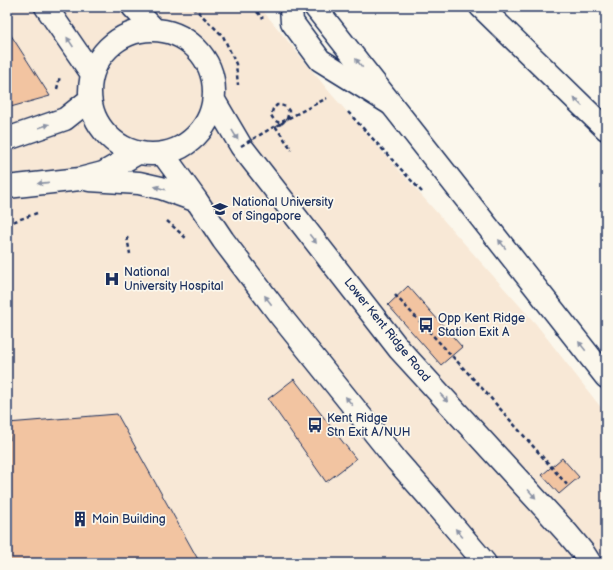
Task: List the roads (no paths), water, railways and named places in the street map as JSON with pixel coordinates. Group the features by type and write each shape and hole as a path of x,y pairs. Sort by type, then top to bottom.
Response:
{"main road":[{"path":"46,7 92,74"},
{"path":"133,7 154,29"},
{"path":"291,7 292,22 320,60 392,105"},
{"path":"315,7 606,377"},
{"path":"481,7 606,130"},
{"name":"Lower Kent Ridge Road","path":"154,29 175,33 193,44 207,61 214,80 215,102 208,120 197,136 182,147 163,154 138,153 114,143 98,124 89,100 92,74 105,50 127,34 154,29"},
{"path":"7,139 65,119 89,100"},
{"name":"Lower Kent Ridge Road","path":"215,102 249,142 399,349 568,534 590,563"},
{"path":"7,188 80,179 104,173 138,153"},
{"path":"163,154 223,240 279,314 397,461 485,563"},
{"path":"80,179 139,183 161,188 197,201"}],"place":[{"name":"National University of Singapore","path":"220,209"},
{"name":"National University Hospital","path":"112,279"},
{"name":"Opp Kent Ridge Station Exit A","path":"426,325"},
{"name":"Kent Ridge Stn Exit A/NUH","path":"315,425"},
{"name":"Main Building","path":"80,519"}]}
